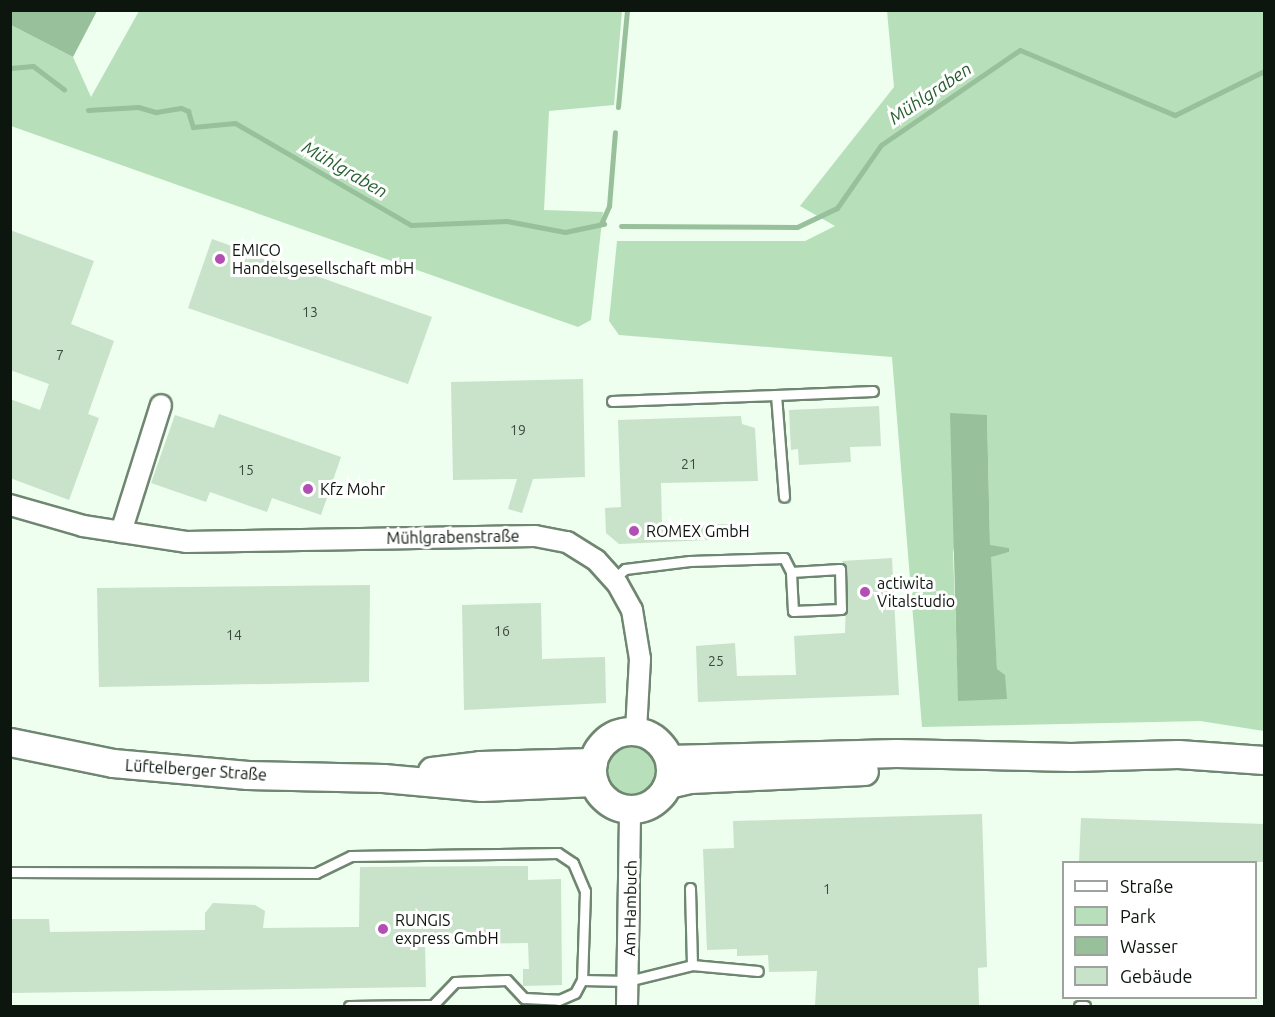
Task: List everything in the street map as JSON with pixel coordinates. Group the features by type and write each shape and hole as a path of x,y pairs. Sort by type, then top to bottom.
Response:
{"main road":[{"path":"669,771 653,802 630,809 608,801 593,772 604,742 624,731 636,730 657,740 669,771 690,779 1071,757 1178,754 1264,760"},
{"name":"Lüftelberger Straße","path":"10,742 113,763 247,775 383,778 480,765 593,772"}],"street":[{"path":"121,532 160,405"},
{"name":"Mühlgrabenstraße","path":"10,505 38,516 121,532 201,542 535,536 567,542 596,560 614,579 632,610 637,633 636,730"},
{"name":"Am Hambuch","path":"627,1006 630,809"}],"lane":[{"path":"612,401 873,391"},
{"path":"776,395 784,496"},
{"path":"614,579 626,569 690,561 784,558 791,572 793,611 841,609 840,569 791,572"},
{"path":"10,872 316,873 351,856 558,853 573,863 585,891 582,980 575,993 559,1000 524,998 507,980 455,982 433,1005 349,1006"},
{"path":"690,888 692,965"},
{"path":"582,980 628,981 692,965 758,971"},
{"path":"1079,1006 1085,1006"}],"green space":[{"path":"139,11 622,11 614,105 549,111 544,210 603,212 591,320 578,327 11,126 11,25 73,57 91,97"},
{"path":"887,11 1264,11 1264,731 1200,721 922,727 892,357 619,335 609,321 617,241 805,241 835,226 800,206 894,87","holes":["987,415 990,546 1009,548 1009,552 990,556 997,670 958,684 953,552"]},
{"path":"632,742 643,744 652,750 658,759 660,770 658,781 652,790 643,796 632,798 621,796 612,790 606,781 604,770 606,759 612,750 621,744"}],"water":[{"path":"10,11 97,11 73,57 11,25"},
{"path":"950,413 987,415 990,545 1009,548 1009,552 991,557 997,669 1005,675 1007,699 958,701"}],"building":[{"path":"10,230 94,261 71,324 114,341 88,414 99,418 69,500 10,478 10,399 40,410 49,384 10,370"},
{"path":"212,239 432,317 408,384 188,308"},
{"path":"583,379 585,477 533,479 522,513 508,509 517,479 453,480 451,382"},
{"path":"879,406 881,446 850,447 851,462 799,465 798,449 791,450 789,410"},
{"path":"219,414 341,457 321,515 272,498 267,512 210,492 206,502 151,483 175,415 214,428"},
{"path":"741,416 742,424 755,428 758,481 661,483 662,526 732,524 732,539 619,544 606,533 605,508 621,507 618,420"},
{"path":"892,558 899,695 698,702 696,646 735,643 737,676 796,675 794,636 845,633 847,569 842,561"},
{"path":"370,585 369,682 99,687 97,588"},
{"path":"541,603 542,659 605,657 606,703 464,710 462,605"},
{"path":"982,814 987,967 978,968 979,1006 815,1006 817,971 769,972 768,955 737,956 737,949 707,950 703,849 734,848 733,821"},
{"path":"1081,818 1264,824 1264,862 1079,861"},
{"name":"RUNGIS express GmbH","path":"528,866 528,880 561,879 562,985 523,986 523,969 529,969 528,943 425,944 426,987 10,993 10,919 49,919 50,932 205,930 205,913 213,903 255,905 265,911 263,928 359,927 360,867"}],"waterway":[{"path":"618,107 627,10"},
{"name":"Mühlgraben","path":"621,226 797,227 837,208 881,145 1020,50 1175,115 1264,71"},
{"name":"Mühlgraben","path":"10,68 33,66 64,89"},
{"name":"Mühlgraben","path":"88,110 138,107 156,112 181,108 188,111 193,127 235,123 411,225 507,221 565,232 604,224"},
{"path":"601,224 609,206 615,132"}],"place":[{"name":"EMICO Handelsgesellschaft mbH","path":"220,259"},
{"name":"Kfz Mohr","path":"308,489"},
{"name":"ROMEX GmbH","path":"634,531"},
{"name":"actiwita Vitalstudio","path":"865,592"},
{"name":"RUNGIS express GmbH","path":"383,929"}]}
